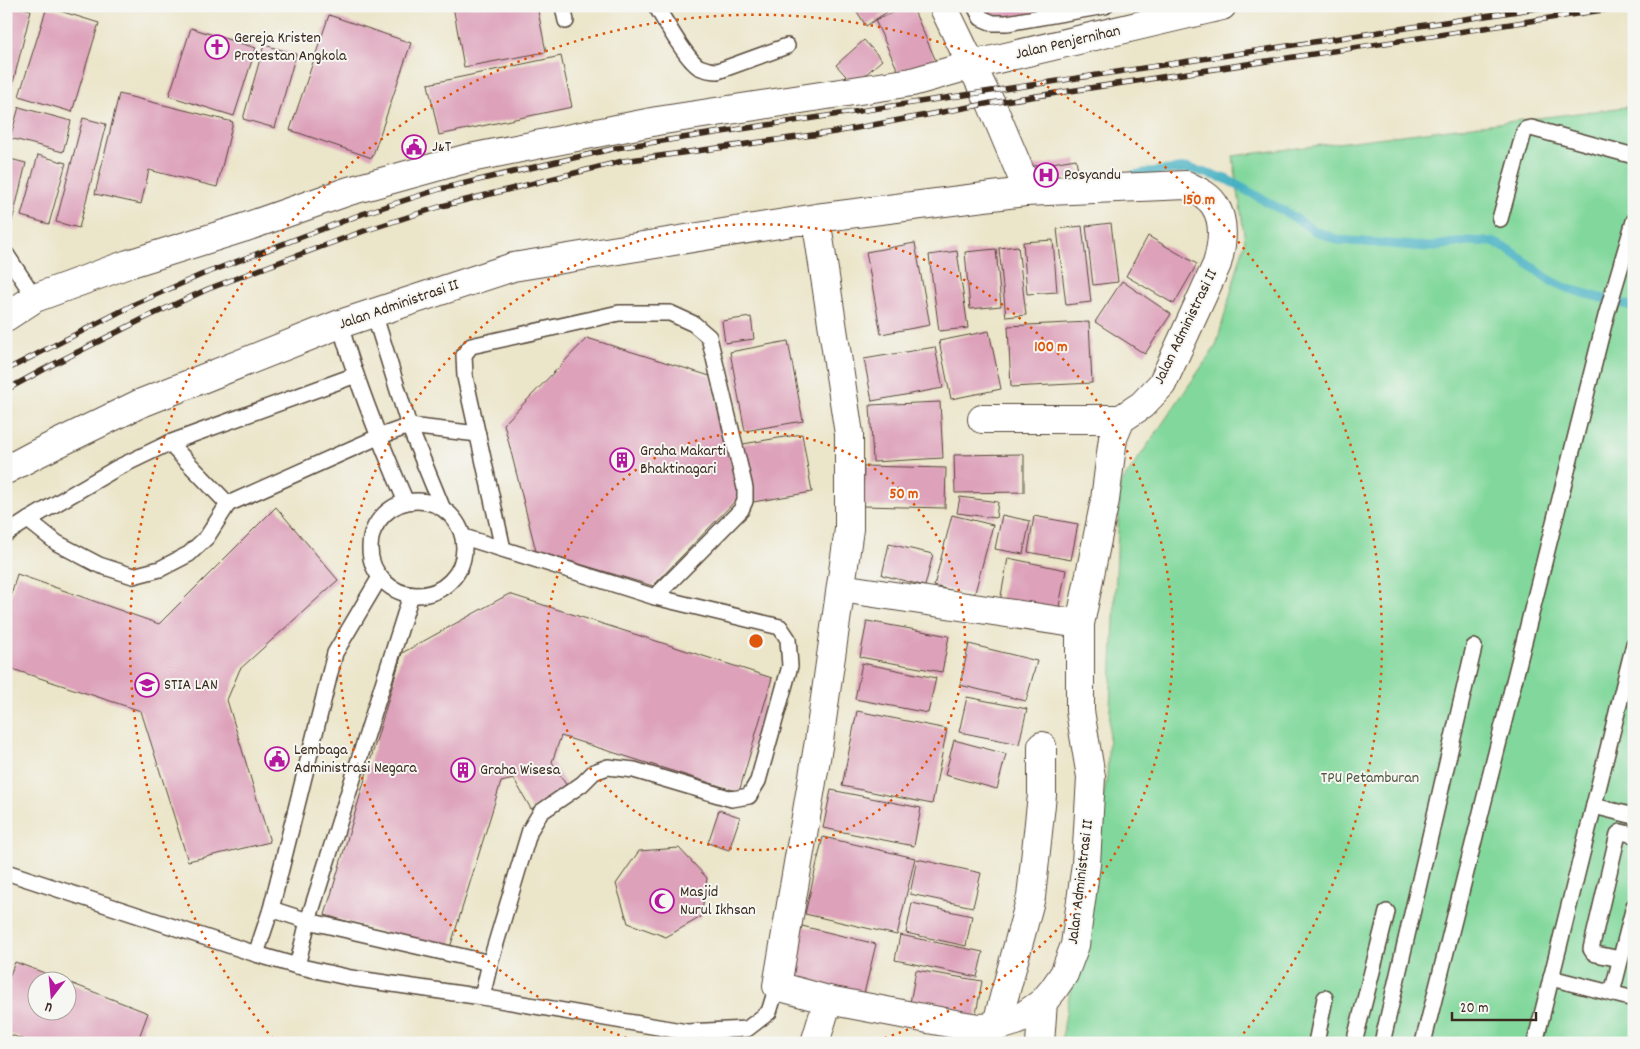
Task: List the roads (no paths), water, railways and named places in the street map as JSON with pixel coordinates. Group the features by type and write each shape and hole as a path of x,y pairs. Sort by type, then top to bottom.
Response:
{"street":[{"path":"943,6 984,93 991,103 1023,179 1025,192"},
{"name":"Jalan Penjernihan","path":"6,318 35,298 128,264 243,228 349,191 465,159 657,121 912,82 972,65 1222,6"},
{"name":"Jalan Administrasi II","path":"6,470 139,404 340,324 513,266 816,218 1025,192 1186,185 1203,193 1215,206 1221,222 1222,245 1217,264 1162,384 1142,405 1121,419 1113,438 1105,500 1080,624 1080,711 1091,777 1086,864 1075,945 1064,974 1042,1002 1016,1021 996,1027 979,1028 828,1000 777,986"},
{"path":"777,986 819,741 849,529 849,434 816,218"},
{"path":"982,419 1121,419"},
{"path":"841,588 1080,624"},
{"path":"996,1027 1031,897 1042,795 1042,746"},
{"path":"815,1043 828,1000"},
{"path":"1040,1043 1042,1002"}],"lane":[{"path":"563,6 566,21"},
{"path":"656,6 677,40 698,66 708,71 718,71 787,46"},
{"path":"975,6 981,18 993,23 1007,23 1105,6"},
{"path":"1500,218 1526,129 1531,128 1634,156"},
{"path":"1423,1043 1606,316 1634,221"},
{"path":"6,254 35,298"},
{"path":"374,313 409,426 442,507"},
{"path":"503,549 465,377 464,354 471,346 619,313 670,314 694,324 709,337 745,488 745,502 741,510 656,597"},
{"path":"340,324 378,437 406,502"},
{"path":"6,534 117,468 170,443 356,375"},
{"path":"28,520 57,542 99,566 133,576 160,570 190,554 207,537 228,504 378,437 409,426 478,434"},
{"path":"170,443 228,504"},
{"path":"424,501 442,507 456,520 464,537 465,555 459,572 447,586 430,594 411,596 394,590 380,577 371,560 370,542 376,524 389,510 406,502 424,501"},
{"path":"464,537 656,597 780,627 788,639 790,666 758,781 749,796 732,799 634,770 608,767 594,772 582,784 540,812 530,830 490,963 482,997"},
{"path":"256,954 271,909 335,653 380,577"},
{"path":"297,966 308,921 411,596"},
{"path":"1535,1043 1634,644"},
{"path":"1382,1043 1474,646"},
{"path":"1594,806 1634,816"},
{"path":"1620,959 1596,954 1591,949 1618,834 1621,832 1634,835"},
{"path":"6,872 297,966 352,978 482,997 687,1032 748,1028 768,1012 777,986"},
{"path":"1612,994 1634,906"},
{"path":"271,909 308,921 490,963"},
{"path":"1354,1043 1387,912"},
{"path":"1551,978 1634,999"},
{"path":"1316,1043 1325,998"}],"waterway":[{"path":"1134,175 1188,168 1226,179 1289,214 1315,231 1338,240 1428,247 1468,241 1493,242 1511,251 1551,281 1569,289 1634,307"}],"railway":[{"path":"6,370 137,303 201,275 362,214 440,189 616,148 1551,6"},
{"path":"6,390 145,318 208,289 285,260 364,231 442,206 623,161 835,132 991,103 1629,6"}],"place":[{"name":"Gereja Kristen Protestan Angkola","path":"217,47"},
{"name":"J&T","path":"414,147"},
{"name":"Posyandu","path":"1046,175"},
{"name":"Graha Makarti Bhaktinagari","path":"622,460"},
{"name":"STIA LAN","path":"147,685"},
{"name":"Lembaga Administrasi Negara","path":"277,759"},
{"name":"Graha Wisesa","path":"463,770"},
{"name":"Masjid Nurul Ikhsan","path":"662,901"}],"park label":[{"name":"TPU Petamburan","path":"1370,778"}]}
